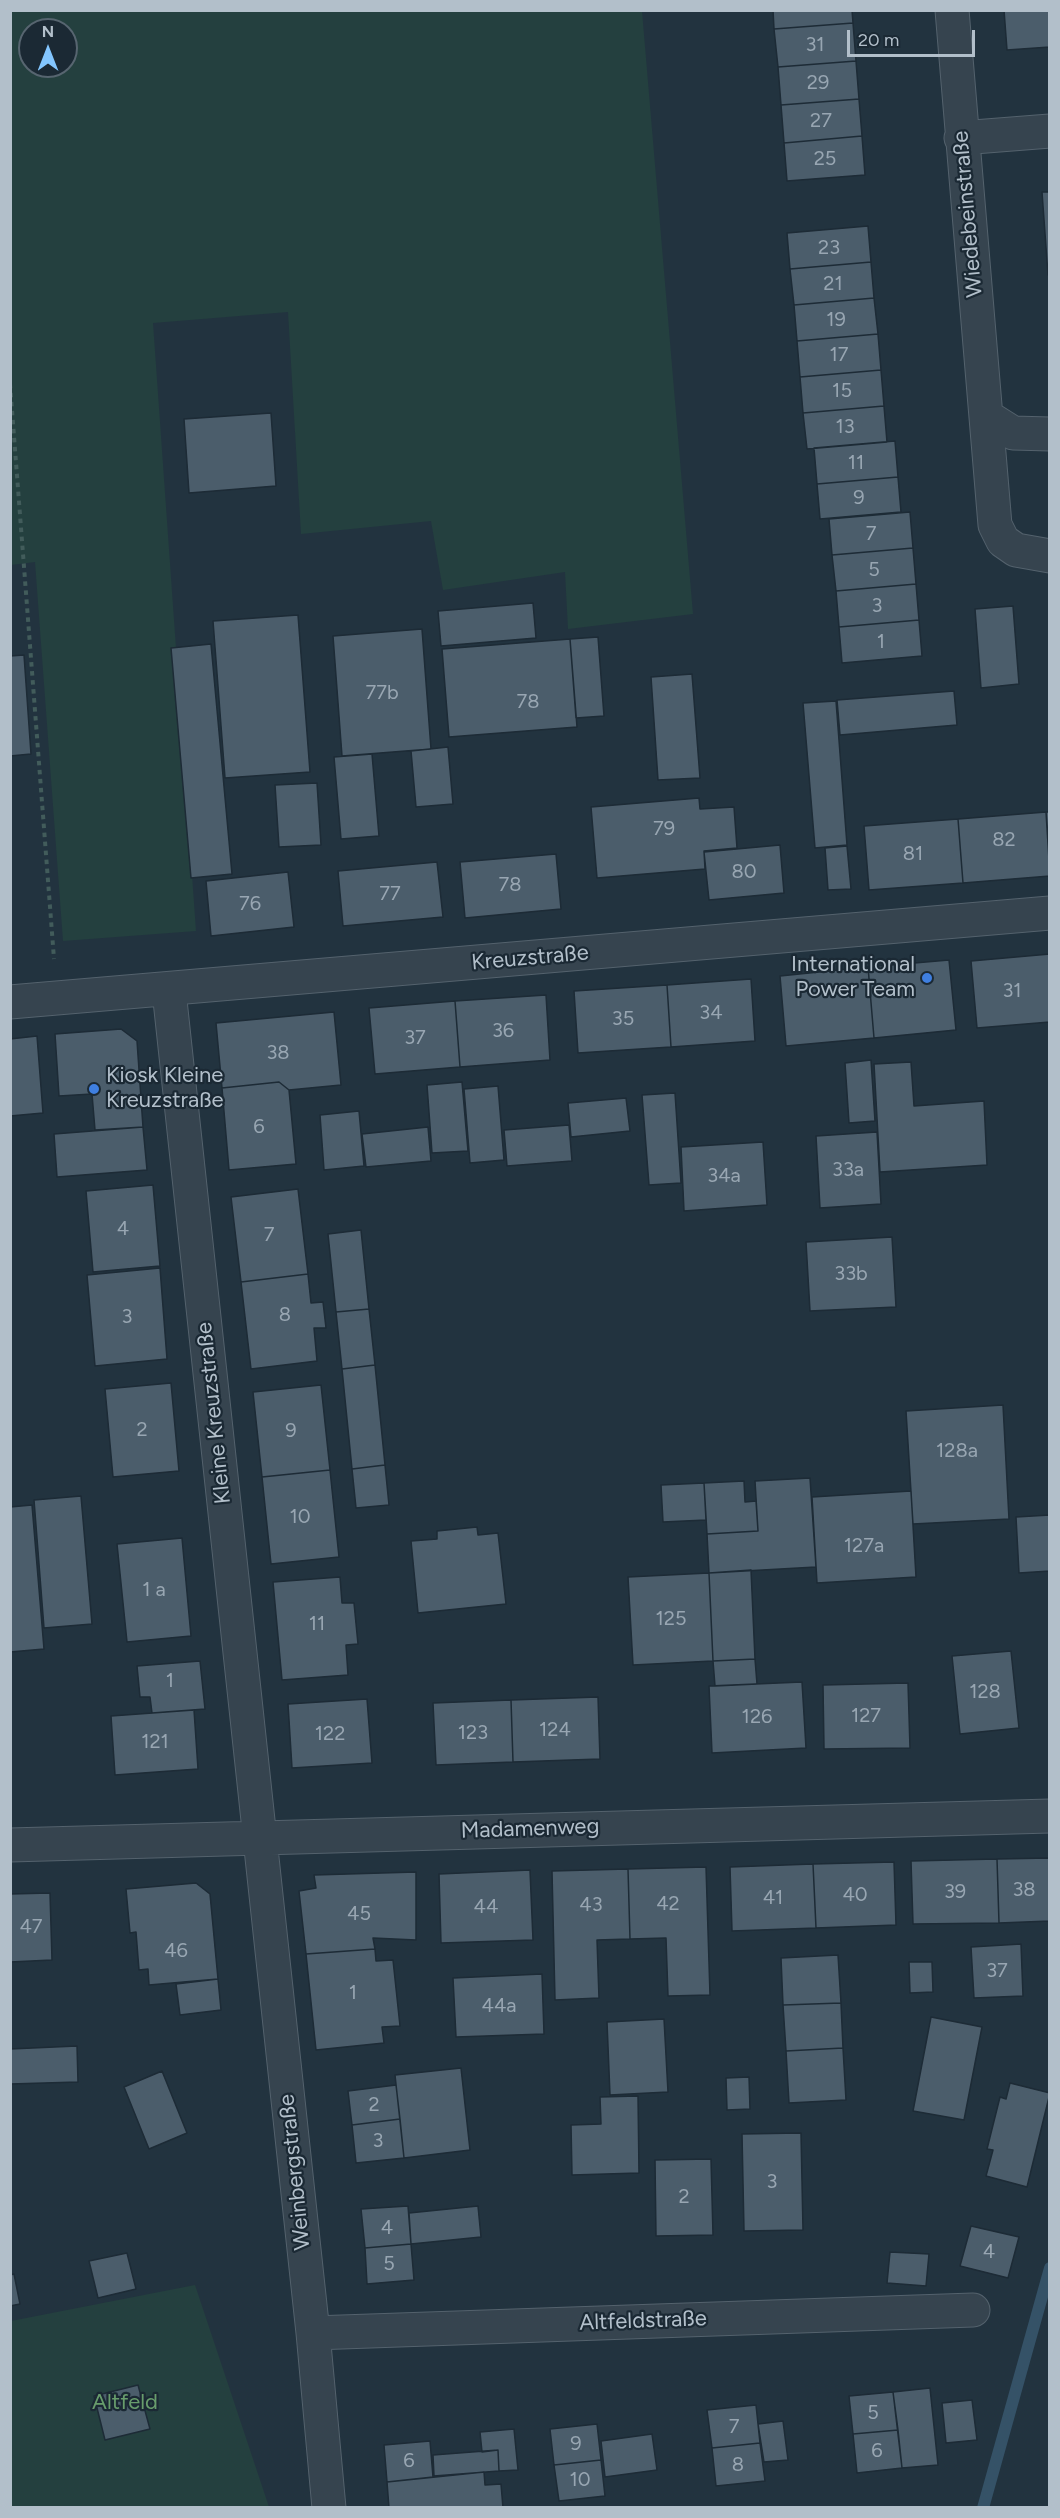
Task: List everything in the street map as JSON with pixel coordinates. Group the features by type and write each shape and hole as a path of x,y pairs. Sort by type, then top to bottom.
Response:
{"street":[{"name":"Wiedebeinstraße","path":"952,10 995,525 1003,541 1016,550 1050,556"},
{"path":"961,138 1050,131"},
{"path":"986,417 1013,433 1050,434"},
{"name":"Kreuzstraße","path":"10,1002 169,991 1050,913"},
{"name":"Kleine Kreuzstraße","path":"169,991 258,1836"},
{"name":"Madamenweg","path":"10,1845 258,1836 1050,1816"},
{"name":"Weinbergstraße","path":"258,1836 313,2333 328,2508"},
{"name":"Altfeldstraße","path":"313,2333 973,2310"}],"path":[{"path":"10,384 58,999"}],"green space":[{"path":"11,11 642,11 693,614 568,629 565,572 443,590 431,521 301,534 288,312 153,323 196,931 63,941 35,562 11,565"},
{"name":"Altfeld","path":"195,2285 269,2507 11,2508 11,2321"}],"building":[{"path":"773,10 852,10 853,23 774,29"},
{"path":"1004,10 1050,10 1050,47 1007,50"},
{"path":"853,23 856,61 778,67 774,29"},
{"path":"856,61 859,99 781,105 778,67"},
{"path":"859,99 862,136 784,143 781,105"},
{"path":"862,136 865,175 787,181 784,143"},
{"path":"1042,192 1050,192 1050,275 1048,275"},
{"path":"868,226 871,262 790,269 787,233"},
{"path":"871,262 874,298 794,305 790,269"},
{"path":"874,298 878,334 797,341 794,305"},
{"path":"878,334 881,370 800,377 797,341"},
{"path":"881,370 884,406 803,413 800,377"},
{"path":"884,406 887,442 807,449 803,413"},
{"path":"271,413 276,486 189,493 184,419"},
{"path":"895,441 898,477 817,484 814,448"},
{"path":"898,477 901,512 820,519 817,484"},
{"path":"910,512 913,548 832,555 829,519"},
{"path":"913,548 916,584 836,591 832,555"},
{"path":"916,584 919,620 839,627 836,591"},
{"path":"533,603 536,638 441,646 438,611"},
{"path":"1013,606 1019,684 981,688 975,609"},
{"path":"298,615 310,772 225,778 213,621"},
{"path":"919,620 922,656 842,663 839,627"},
{"path":"422,629 431,749 342,756 333,636"},
{"path":"598,637 604,716 576,718 570,639"},
{"path":"570,639 577,727 449,737 442,649"},
{"path":"211,644 232,874 191,878 171,648"},
{"path":"24,655 31,754 10,756 10,656"},
{"path":"692,674 700,778 658,780 651,677"},
{"path":"954,691 957,725 840,735 837,700"},
{"path":"836,701 847,845 815,848 803,703"},
{"path":"448,747 453,804 416,807 411,751"},
{"path":"372,754 379,836 341,839 334,757"},
{"path":"317,783 321,845 279,847 275,785"},
{"path":"699,798 700,809 734,807 737,848 704,851 705,869 597,878 591,807"},
{"path":"1046,812 1050,876 963,883 958,819"},
{"path":"1046,812 1050,812 1050,862"},
{"path":"958,819 963,883 869,890 864,826"},
{"path":"780,845 784,893 709,900 704,852"},
{"path":"847,846 851,889 828,890 825,848"},
{"path":"556,854 561,909 465,918 460,862"},
{"path":"437,862 443,917 343,926 338,871"},
{"path":"288,872 294,927 211,936 206,881"},
{"path":"1050,954 1050,1022 977,1028 971,961"},
{"path":"949,960 956,1030 874,1038 868,967"},
{"path":"868,967 874,1038 786,1046 780,976"},
{"path":"751,979 755,1041 671,1047 667,985"},
{"path":"667,985 671,1047 578,1053 574,991"},
{"path":"546,995 550,1060 460,1067 455,1001"},
{"path":"455,1001 460,1067 375,1074 369,1008"},
{"path":"334,1012 341,1085 289,1090 279,1082 222,1088 216,1023"},
{"path":"121,1029 137,1041 143,1127 95,1130 92,1094 59,1096 55,1034"},
{"path":"37,1036 43,1113 10,1116 10,1039"},
{"path":"871,1060 875,1121 849,1123 845,1063"},
{"path":"911,1062 914,1106 984,1101 987,1165 880,1172 874,1064"},
{"path":"279,1082 289,1090 296,1164 229,1170 222,1088"},
{"path":"462,1082 468,1151 432,1153 427,1085"},
{"path":"498,1086 504,1160 470,1163 464,1089"},
{"path":"675,1093 681,1183 649,1185 642,1095"},
{"path":"626,1098 630,1131 571,1137 568,1103"},
{"path":"359,1111 364,1166 324,1170 320,1115"},
{"path":"569,1125 572,1161 507,1166 504,1130"},
{"path":"143,1127 147,1170 57,1177 54,1134"},
{"path":"428,1127 431,1161 366,1167 362,1134"},
{"path":"877,1132 881,1204 820,1208 816,1136"},
{"path":"763,1142 767,1205 684,1211 681,1147"},
{"path":"153,1185 160,1266 93,1272 86,1191"},
{"path":"298,1189 308,1274 241,1282 231,1197"},
{"path":"361,1230 369,1309 336,1312 328,1234"},
{"path":"892,1237 896,1307 810,1311 806,1242"},
{"path":"160,1268 167,1359 95,1366 87,1275"},
{"path":"308,1274 311,1303 323,1302 326,1328 314,1328 317,1361 251,1369 241,1282"},
{"path":"369,1309 375,1365 342,1369 336,1312"},
{"path":"375,1365 385,1465 352,1469 342,1369"},
{"path":"171,1383 179,1471 113,1477 105,1389"},
{"path":"321,1385 330,1470 262,1477 253,1392"},
{"path":"1003,1405 1009,1519 913,1524 906,1411"},
{"path":"385,1465 389,1505 356,1508 352,1469"},
{"path":"330,1470 339,1557 271,1564 262,1477"},
{"path":"810,1478 816,1567 709,1573 707,1534 758,1531 755,1481"},
{"path":"744,1481 745,1502 756,1501 758,1531 707,1534 704,1483"},
{"path":"704,1483 706,1520 663,1522 661,1485"},
{"path":"911,1491 916,1577 817,1583 812,1497"},
{"path":"81,1496 92,1624 44,1628 34,1500"},
{"path":"32,1505 44,1649 10,1652 10,1507"},
{"path":"1050,1515 1050,1571 1019,1573 1016,1517"},
{"path":"477,1527 478,1535 498,1533 506,1604 418,1613 411,1541 437,1539 437,1531"},
{"path":"182,1538 191,1636 127,1642 117,1544"},
{"path":"751,1570 755,1659 713,1661 709,1573"},
{"path":"709,1573 713,1661 633,1665 628,1577"},
{"path":"340,1577 342,1603 354,1603 358,1644 346,1645 348,1675 282,1680 273,1582"},
{"path":"1011,1651 1019,1728 960,1734 952,1656"},
{"path":"755,1659 757,1684 715,1686 713,1661"},
{"path":"200,1661 205,1709 152,1713 150,1697 140,1697 137,1666"},
{"path":"802,1682 806,1748 712,1753 709,1686"},
{"path":"908,1683 910,1748 824,1749 823,1685"},
{"path":"598,1697 600,1759 513,1762 511,1700"},
{"path":"367,1699 372,1763 292,1768 288,1704"},
{"path":"511,1700 513,1762 436,1765 433,1703"},
{"path":"194,1710 198,1769 115,1775 111,1716"},
{"path":"1050,1858 1050,1921 999,1923 997,1859"},
{"path":"997,1859 999,1923 913,1924 911,1861"},
{"path":"894,1862 896,1925 816,1928 813,1864"},
{"path":"813,1864 816,1928 732,1931 730,1867"},
{"path":"706,1867 710,1995 668,1996 666,1938 630,1939 628,1869"},
{"path":"628,1869 630,1939 597,1940 599,1998 555,2000 552,1871"},
{"path":"530,1870 533,1940 441,1943 439,1874"},
{"path":"416,1872 416,1940 373,1938 375,1949 306,1954 299,1891 316,1888 314,1875"},
{"path":"196,1883 210,1894 218,1979 149,1985 148,1969 139,1970 136,1932 130,1933 126,1889"},
{"path":"50,1893 52,1960 10,1962 10,1894"},
{"path":"1021,1944 1023,1996 974,1998 971,1947"},
{"path":"375,1949 376,1961 393,1960 400,2026 382,2027 384,2043 316,2050 306,1954"},
{"path":"838,1955 841,2003 783,2005 781,1958"},
{"path":"909,1962 932,1962 933,1992 910,1993"},
{"path":"542,1974 544,2034 456,2037 453,1978"},
{"path":"218,1979 221,2010 180,2015 176,1984"},
{"path":"841,2003 843,2048 786,2051 783,2005"},
{"path":"931,2017 982,2027 964,2120 913,2111"},
{"path":"664,2019 668,2092 610,2095 607,2022"},
{"path":"77,2046 78,2082 10,2084 10,2049"},
{"path":"843,2048 846,2100 789,2103 786,2051"},
{"path":"461,2068 470,2150 404,2158 395,2075"},
{"path":"162,2071 187,2133 149,2149 124,2087"},
{"path":"749,2077 750,2109 727,2110 726,2078"},
{"path":"1010,2083 1050,2093 1027,2187 986,2176 993,2150 987,2149 1000,2097 1006,2099"},
{"path":"396,2085 400,2119 352,2125 348,2091"},
{"path":"638,2096 639,2173 572,2175 571,2125 601,2124 600,2097"},
{"path":"400,2119 404,2158 356,2163 352,2125"},
{"path":"801,2133 803,2230 744,2231 742,2134"},
{"path":"711,2159 713,2235 656,2236 655,2160"},
{"path":"408,2206 411,2244 365,2248 361,2209"},
{"path":"478,2206 481,2237 411,2244 409,2213"},
{"path":"971,2226 1019,2237 1008,2278 960,2266"},
{"path":"411,2244 414,2280 367,2284 365,2248"},
{"path":"890,2252 929,2254 926,2286 887,2283"},
{"path":"127,2253 136,2289 98,2298 89,2261"},
{"path":"14,2274 20,2304 10,2306 10,2275"},
{"path":"138,2385 150,2429 105,2440 94,2396"},
{"path":"930,2388 938,2465 902,2468 893,2392"},
{"path":"893,2392 898,2430 853,2434 849,2396"},
{"path":"972,2400 977,2440 946,2443 942,2403"},
{"path":"756,2405 760,2443 712,2448 707,2410"},
{"path":"783,2421 788,2460 764,2462 758,2424"},
{"path":"597,2424 601,2460 554,2465 550,2429"},
{"path":"514,2429 518,2470 499,2471 498,2450 482,2452 480,2432"},
{"path":"898,2430 902,2468 857,2473 853,2434"},
{"path":"652,2434 657,2470 605,2477 601,2441"},
{"path":"430,2441 433,2477 387,2482 384,2445"},
{"path":"760,2443 765,2481 716,2486 712,2448"},
{"path":"498,2450 499,2471 434,2476 433,2455"},
{"path":"601,2460 605,2496 559,2501 554,2465"},
{"path":"484,2472 485,2485 501,2484 503,2508 389,2508 387,2482"}],"waterway":[{"path":"983,2508 1050,2268"}],"place":[{"name":"International Power Team","path":"927,978"},
{"name":"Kiosk Kleine Kreuzstraße","path":"94,1089"}]}
